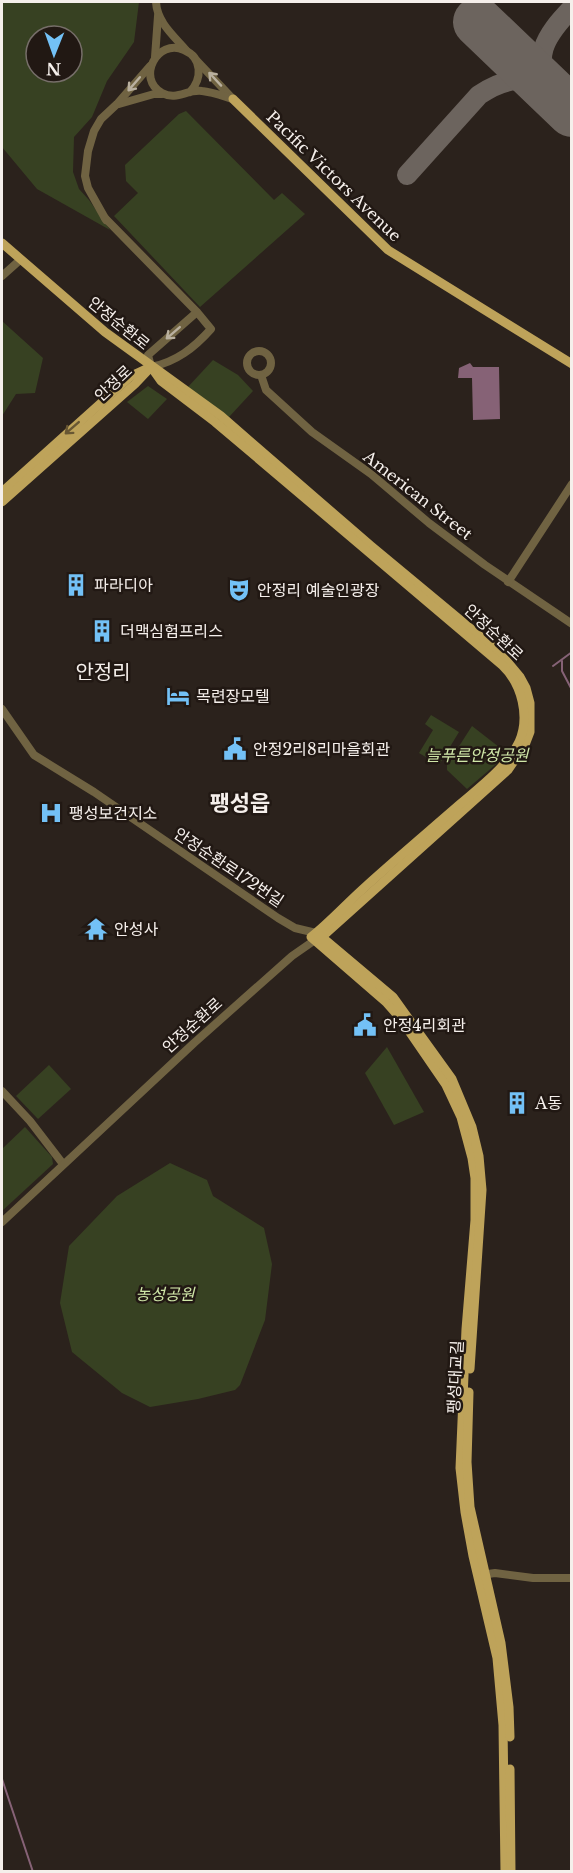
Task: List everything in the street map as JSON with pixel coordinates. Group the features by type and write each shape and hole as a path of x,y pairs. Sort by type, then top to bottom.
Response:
{"main road":[{"name":"Pacific Victors Avenue","path":"233,99 388,250 572,364"},
{"name":"안정순환로","path":"2,243 105,332 221,416 371,546 500,653 526,688 530,703 530,732 525,745 508,770 316,937"},
{"name":"안정순환로","path":"151,367 160,381 252,454 502,665 515,681 521,698 523,730 510,756 468,797 364,887 316,937"},
{"name":"안정로","path":"2,492 131,376 151,367"},
{"name":"안정로","path":"2,502 135,384 151,367"},
{"path":"316,937 400,1018 446,1085 461,1117 472,1158 475,1178 475,1220 467,1311 460,1468 465,1512 482,1575 497,1658 502,1714 505,1872"},
{"name":"팽성대교길","path":"316,937 393,997 452,1080 472,1127 479,1156 482,1190 467,1462 470,1507 482,1575 501,1642 509,1707 511,1872"}],"street":[{"path":"156,7 164,25 233,99"},
{"path":"156,7 152,82 164,94"},
{"path":"187,51 177,48 167,49 153,61 117,104 101,119 94,131 85,166 88,188 106,219 197,312 211,329 186,353 151,367 148,355 197,312"},
{"path":"190,92 199,76 195,59"},
{"path":"117,104 154,94 177,97 201,91 233,99"},
{"path":"2,276 20,260"},
{"name":"American Street","path":"261,375 266,390 294,417 371,474 429,523 508,582 572,624"},
{"path":"508,582 572,484"},
{"name":"안정순환로172번길","path":"2,709 34,755 295,928 316,937"},
{"name":"안정순환로","path":"2,1222 292,956 316,937"},
{"path":"2,1090 30,1121 63,1164"},
{"path":"482,1575 495,1573 533,1578 572,1578"}],"green space":[{"path":"2,2 139,2 134,42 107,81 92,117 74,137 73,172 79,189 110,230 37,189 2,147"},
{"path":"186,111 274,200 282,193 305,214 200,307 114,216 138,193 126,181 125,165 179,114"},
{"path":"2,321 43,358 35,393 16,394 2,416"},
{"path":"213,360 238,375 253,391 229,417 187,388"},
{"path":"148,386 167,399 148,419 127,402"},
{"path":"431,715 459,732 439,765 419,753 433,730 425,724"},
{"name":"늘푸른안정공원","path":"472,726 508,754 467,789 447,770 447,765"},
{"path":"387,1047 424,1112 394,1125 365,1073"},
{"path":"49,1065 71,1089 38,1119 16,1096"},
{"path":"25,1127 52,1157 53,1164 2,1211 2,1149"},
{"name":"농성공원","path":"170,1163 207,1180 213,1196 264,1228 272,1264 265,1320 240,1385 235,1390 150,1407 122,1393 72,1352 60,1303 69,1246 117,1196"}],"shaded area":[{"path":"470,363 473,367 499,367 500,419 473,420 472,378 458,378 459,368"}],"waterway":[{"path":"553,666 572,652"},
{"path":"562,661 562,671 572,690"},
{"path":"2,1779 33,1872"}],"taxiway":[{"path":"555,95 543,70 544,48 554,28 572,8"},
{"path":"407,175 479,95 492,87 513,80 532,83 563,104"}],"runway":[{"path":"478,22 572,112"}],"place":[{"name":"파라디아","path":"76,585"},
{"name":"안정리 예술인광장","path":"239,590"},
{"name":"더맥심험프리스","path":"102,631"},
{"name":"목련장모텔","path":"178,696"},
{"name":"안정2리8리마을회관","path":"235,749"},
{"name":"팽성보건지소","path":"51,813"},
{"name":"안성사","path":"96,929"},
{"name":"안정4리회관","path":"365,1025"},
{"name":"A동","path":"517,1103"}],"district":[{"name":"안정리","path":"103,672"},
{"name":"팽성읍","path":"240,803"}]}
